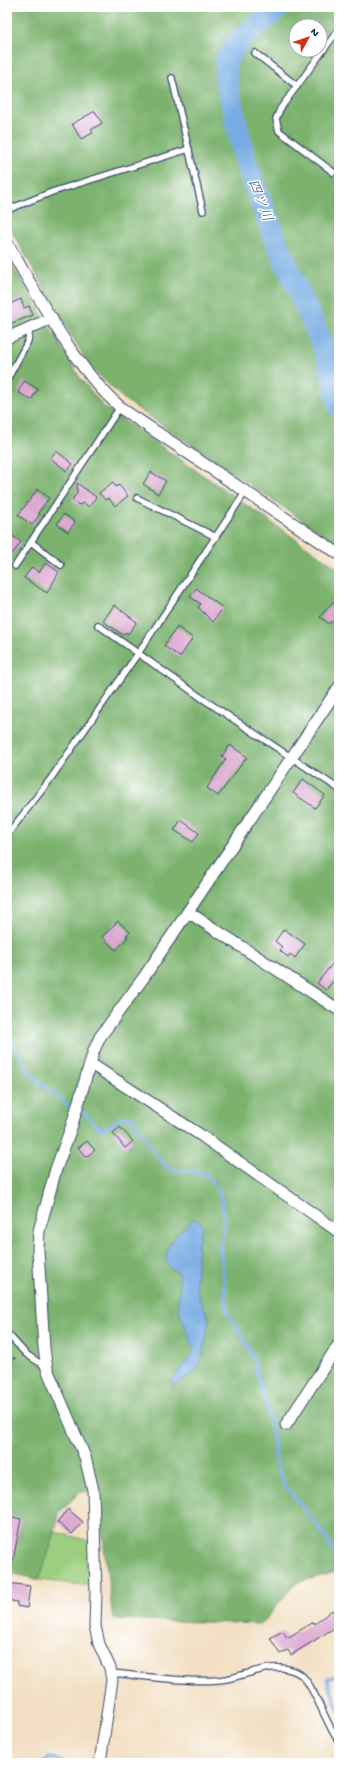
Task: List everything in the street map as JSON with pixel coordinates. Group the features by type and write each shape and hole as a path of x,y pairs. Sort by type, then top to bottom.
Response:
{"street":[{"path":"7,243 88,374 108,397 120,407 339,554"},
{"path":"7,338 52,318"},
{"path":"100,1763 111,1673 99,1644 95,1626 96,1592 93,1490 85,1457 48,1369 44,1348 38,1250 39,1231 56,1169 71,1128 100,1037 144,977 336,692"},
{"path":"188,912 339,1010"},
{"path":"91,1064 202,1136 339,1232"},
{"path":"286,1425 339,1344"}],"lane":[{"path":"333,172 280,130 276,119 280,109 296,86 339,29"},
{"path":"255,53 296,86"},
{"path":"172,78 203,211"},
{"path":"7,210 52,192 189,149"},
{"path":"7,380 28,341 30,328"},
{"path":"15,566 120,407"},
{"path":"7,835 49,781 139,652 246,491"},
{"path":"137,498 216,537"},
{"path":"31,542 62,565"},
{"path":"98,625 139,652 204,699 292,756 339,789"},
{"path":"336,692 339,707"},
{"path":"7,1333 26,1354 48,1369"},
{"path":"111,1673 205,1680 227,1679 272,1667 289,1669 301,1675 311,1689 332,1732 339,1742"}],"green space":[{"path":"7,7 339,7 339,545 125,400 90,367 7,223"},
{"path":"7,256 80,378 104,407 339,569 339,1571 295,1583 262,1624 113,1619 97,1491 80,1492 59,1513 55,1532 39,1580 7,1572"},
{"path":"55,1532 93,1542 92,1586 39,1580"}],"water":[{"path":"194,1219 200,1221 202,1228 198,1242 196,1284 199,1298 209,1319 202,1357 196,1371 173,1386 171,1382 192,1355 193,1350 179,1310 179,1276 177,1271 168,1265 166,1258 167,1251 172,1240"}],"building":[{"path":"95,111 102,123 91,130 93,133 81,139 72,124"},
{"path":"21,299 24,308 29,306 33,315 7,325 7,305"},
{"path":"24,381 38,389 31,400 18,392"},
{"path":"56,451 73,464 67,471 50,458"},
{"path":"151,472 166,481 158,494 143,484"},
{"path":"113,482 116,487 119,485 128,496 115,506 108,498 105,500 99,493"},
{"path":"77,483 96,497 89,507 84,503 79,505 72,500 77,493"},
{"path":"38,489 49,498 38,513 40,514 32,525 18,515"},
{"path":"64,514 75,522 68,532 57,524"},
{"path":"7,532 21,542 13,553 7,549"},
{"path":"46,563 59,572 47,593 24,578 32,567 39,572"},
{"path":"196,588 223,608 213,622 198,607 201,604 190,597"},
{"path":"333,602 339,607 339,628 331,621 329,624 320,617"},
{"path":"114,605 137,622 128,634 125,632 123,635 103,621"},
{"path":"177,627 193,638 180,657 164,646"},
{"path":"230,745 247,757 218,796 207,788 226,759 222,756"},
{"path":"303,779 325,795 315,808 293,793"},
{"path":"181,820 199,833 193,842 174,830"},
{"path":"118,921 130,932 126,936 128,937 116,950 102,937"},
{"path":"284,929 305,944 295,958 290,954 288,957 280,951 282,947 275,941"},
{"path":"333,963 339,967 339,982 335,979 326,990 317,983"},
{"path":"120,1127 133,1141 125,1148 113,1133"},
{"path":"87,1141 95,1150 86,1157 78,1148"},
{"path":"68,1509 83,1522 72,1534 57,1522"},
{"path":"8,1516 21,1519 12,1566 7,1565"},
{"path":"7,1583 30,1586 27,1608 17,1606 17,1602 7,1600"},
{"path":"332,1610 339,1618 339,1625 291,1655 288,1650 280,1654 270,1638 283,1631 287,1638 314,1622 315,1624"}],"waterway":[{"name":"四ツ川","path":"280,7 238,41 226,61 226,81 246,163 274,236 327,355 339,407"},
{"path":"7,1029 26,1069 70,1107 86,1114 100,1129 123,1118 131,1117 150,1147 167,1168 180,1171 195,1171 208,1176 217,1188 222,1201 224,1226 220,1248 228,1314 242,1336 254,1360 269,1416 277,1466 283,1483 321,1530 339,1559"},
{"path":"339,1674 327,1679 339,1712"},
{"path":"44,1763 48,1758 66,1763"}]}
